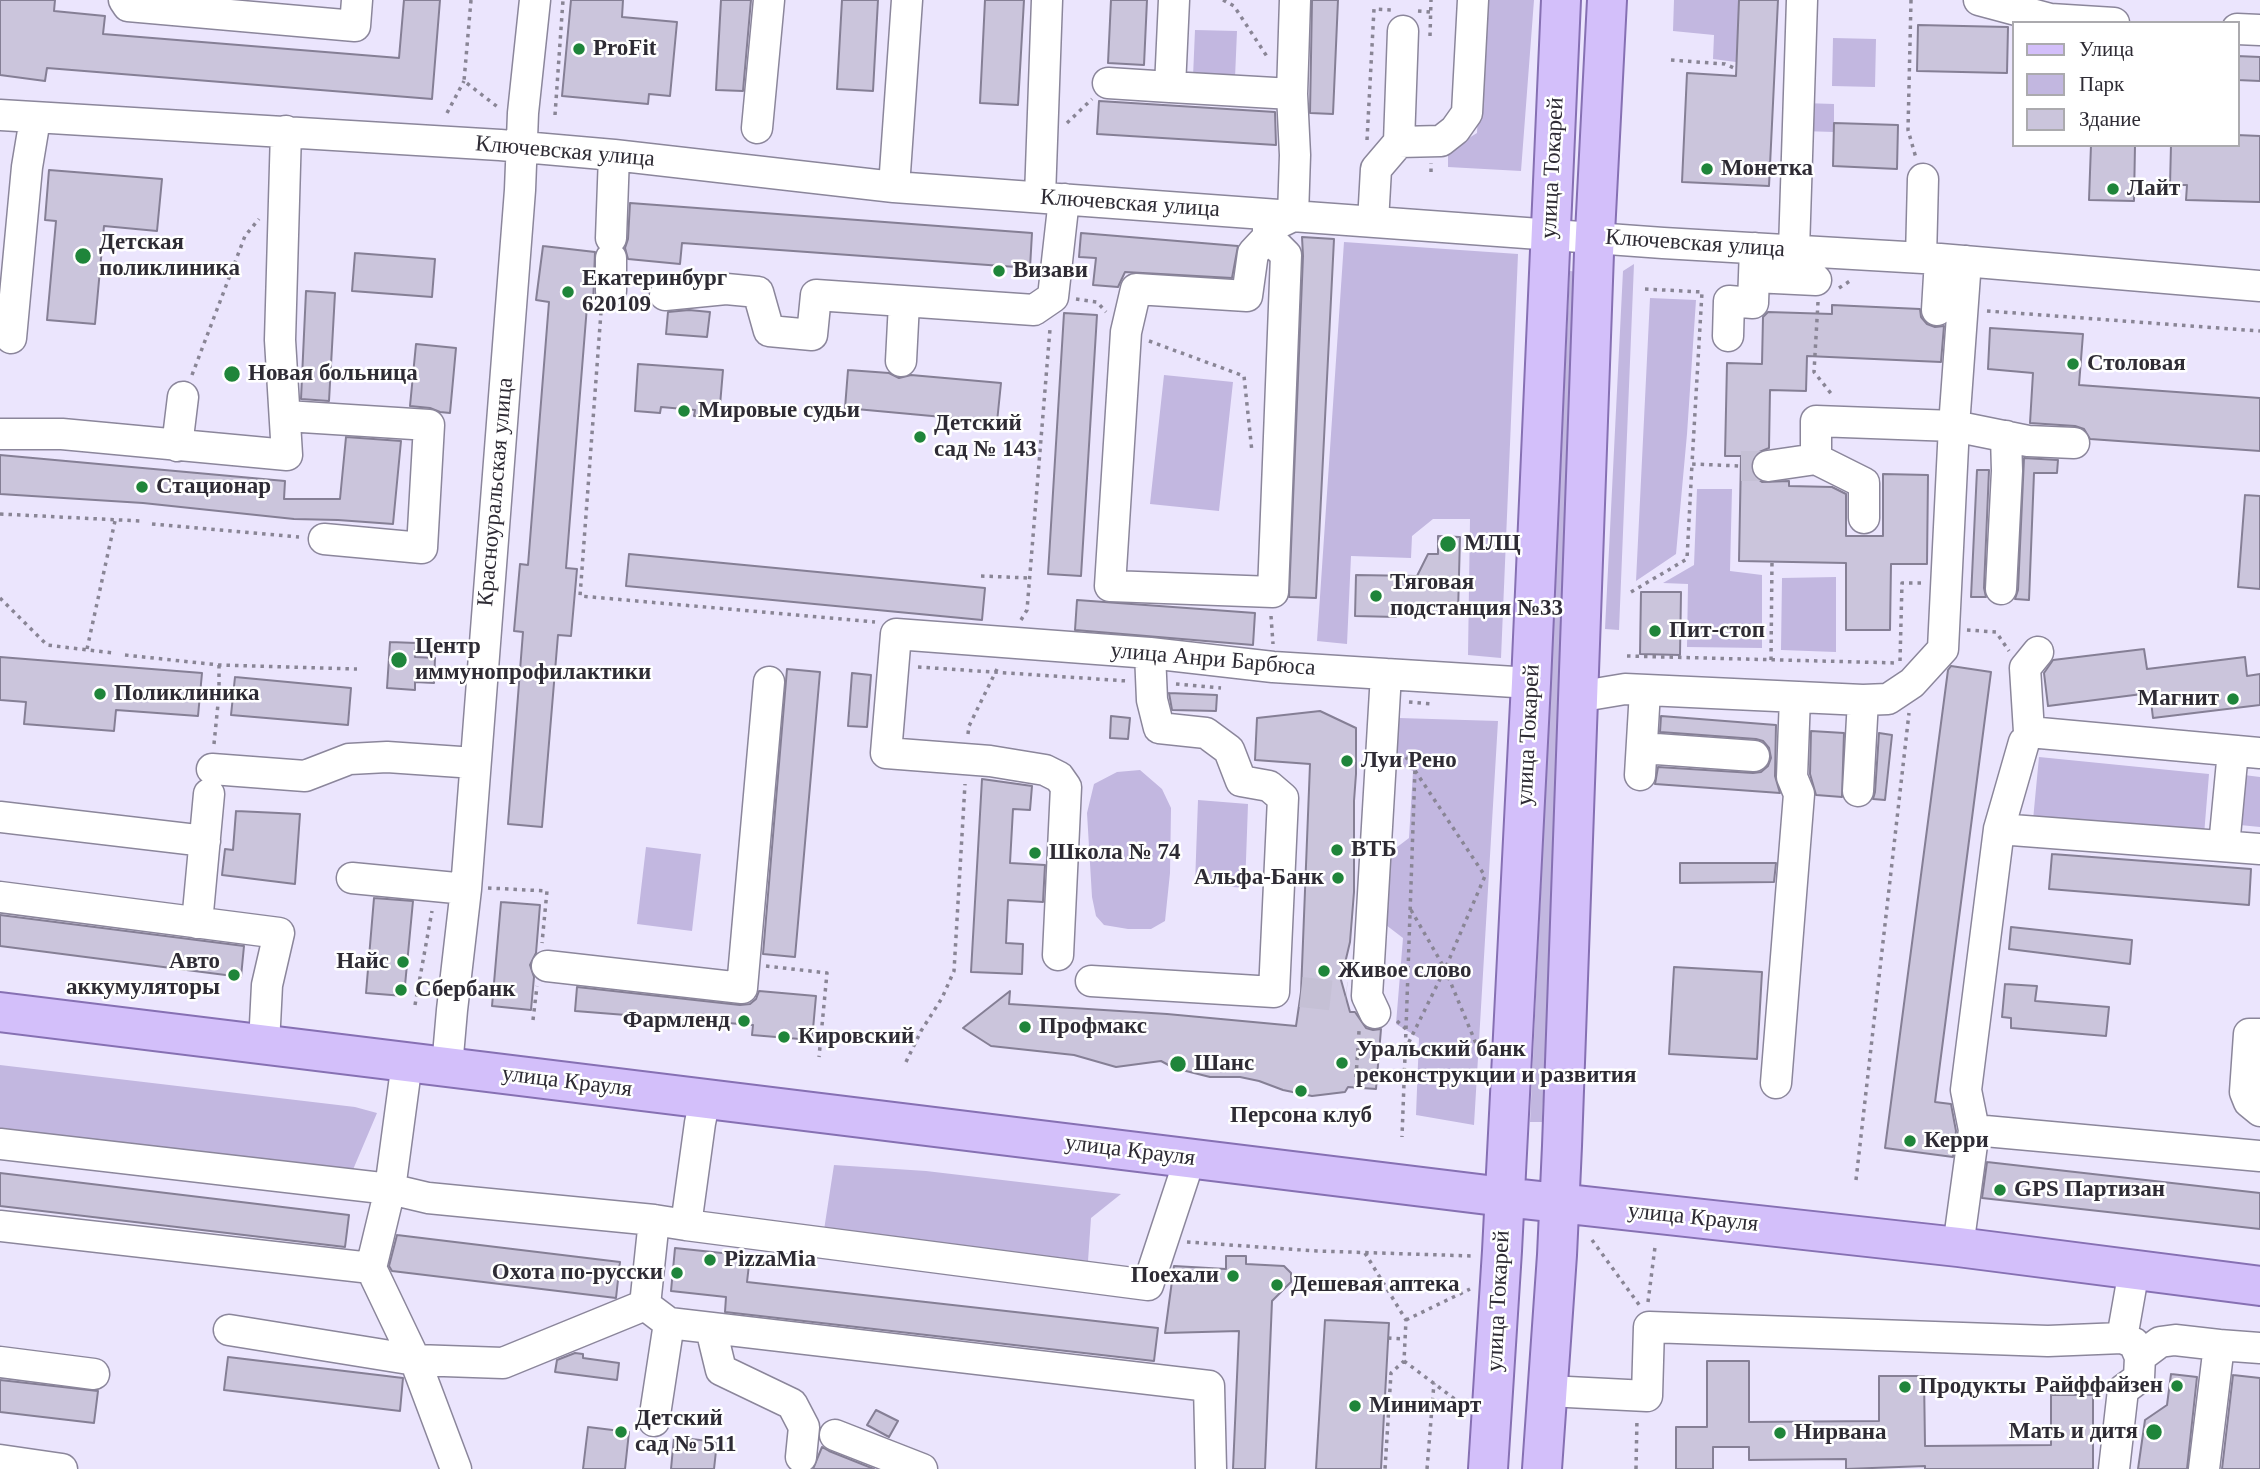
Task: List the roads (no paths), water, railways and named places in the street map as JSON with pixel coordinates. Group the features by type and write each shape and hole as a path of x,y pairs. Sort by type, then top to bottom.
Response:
{"main road":[{"name":"улица Токарей","path":"1488,1469 1531,683 1561,0"},
{"name":"улица Токарей","path":"1542,1469 1559,1203 1594,237 1607,0"},
{"name":"улица Крауля","path":"0,1012 1504,1197 1958,1248 2260,1286"}],"street":[{"path":"124,0 128,6 179,5 355,26 357,0"},
{"name":"Красноуральская улица","path":"447,1067 452,1010 475,888 475,763 520,190 521,146 535,0"},
{"path":"757,128 769,0"},
{"path":"894,187 907,0"},
{"path":"665,295 726,289 758,292 769,331 812,335 816,295 1034,310 1053,297 1052,198 1042,148 1047,0"},
{"path":"1170,87 1174,0"},
{"path":"1268,237 1286,256 1273,592 1110,586 1126,332 1136,289 1247,296 1254,254 1268,237 1268,228 1293,216 1295,155 1292,94 1295,0"},
{"path":"1398,142 1441,141 1455,130 1467,113 1474,0"},
{"path":"1794,250 1802,0"},
{"path":"1979,0 2049,19 2082,21"},
{"path":"2239,29 2260,30"},
{"path":"1373,222 1376,169 1398,142 1403,31"},
{"path":"1108,83 1292,94"},
{"name":"Ключевская улица","path":"0,115 521,146 894,187 1594,237 1755,263 1794,250 1943,259 2260,286"},
{"path":"11,338 10,232 27,167 35,119"},
{"path":"0,434 62,434 287,455 280,340 286,131"},
{"path":"611,291 614,155"},
{"path":"1577,697 1625,689 1888,699 1912,683 1943,649 1954,426 1943,259 1923,179"},
{"path":"1937,310 1943,259"},
{"path":"1728,336 1729,301 1753,303 1755,263 1824,290"},
{"path":"901,361 904,303"},
{"path":"177,446 183,397"},
{"path":"286,416 429,425 422,548 324,539"},
{"path":"1816,459 1816,421 1954,426 2028,441 2074,443"},
{"path":"2001,589 2007,471 2006,436"},
{"path":"1755,466 1816,459 1864,483 1864,518"},
{"name":"улица Анри Барбюса","path":"1058,955 1066,787 1059,777 1045,770 990,761 886,753 893,665 886,628 1009,644 1150,653 1273,667 1531,683"},
{"path":"1091,981 1287,992 1283,798 1269,786 1241,781 1229,751 1206,733 1159,728 1160,700 1150,653"},
{"path":"1958,1248 1974,1130 1966,1090 1999,829 2026,737 2026,655"},
{"path":"1365,1002 1386,674"},
{"path":"542,964 742,988 769,682"},
{"path":"1645,691 1641,762 1754,756"},
{"path":"1776,1083 1799,794 1792,777 1795,697"},
{"path":"1858,791 1863,700"},
{"path":"2026,737 2246,752 2224,846"},
{"path":"197,923 210,781 305,776 349,759 387,757 475,763"},
{"path":"0,817 205,841"},
{"path":"1999,829 2260,849"},
{"path":"352,878 475,888"},
{"path":"0,897 279,933 267,985 264,1044"},
{"path":"2260,1034 2249,1034 2245,1092 2249,1102 2260,1111"},
{"path":"407,1062 390,1189 371,1268 415,1360 456,1469"},
{"path":"686,1224 705,1099"},
{"path":"1974,1130 2260,1155"},
{"path":"0,1144 390,1189 428,1198 654,1220 1148,1285 1190,1158"},
{"path":"645,1305 654,1220"},
{"path":"0,1226 371,1268"},
{"path":"2114,1469 2123,1390 2139,1378 2131,1347 2134,1270"},
{"path":"645,1305 669,1323 1209,1387 1211,1469"},
{"path":"229,1330 415,1360 503,1363 645,1305"},
{"path":"654,1421 669,1323"},
{"path":"1548,1391 1647,1396 1650,1327 2048,1341 2131,1347 2175,1340 2260,1348"},
{"path":"711,1329 721,1370 792,1404 804,1427 801,1457"},
{"path":"2204,1469 2219,1345"},
{"path":"0,1362 94,1374"},
{"path":"835,1435 922,1469"},
{"path":"0,1460 62,1469"}],"tunnel":[{"path":"1741,466 1768,466"},
{"path":"1301,992 1346,997"}],"place":[{"name":"ProFit","path":"579,49"},
{"name":"Монетка","path":"1707,169"},
{"name":"Лайт","path":"2113,189"},
{"name":"Детская поликлиника","path":"83,256"},
{"name":"Визави","path":"999,271"},
{"name":"Екатеринбург 620109","path":"568,292"},
{"name":"Столовая","path":"2073,364"},
{"name":"Новая больница","path":"232,374"},
{"name":"Мировые судьи","path":"684,411"},
{"name":"Детский сад № 143","path":"920,437"},
{"name":"Стационар","path":"142,487"},
{"name":"МЛЦ","path":"1448,544"},
{"name":"Тяговая подстанция №33","path":"1376,596"},
{"name":"Пит-стоп","path":"1655,631"},
{"name":"Центр иммунопрофилактики","path":"399,660"},
{"name":"Поликлиника","path":"100,694"},
{"name":"Магнит","path":"2233,699"},
{"name":"Луи Рено","path":"1347,761"},
{"name":"ВТБ","path":"1337,850"},
{"name":"Школа № 74","path":"1035,853"},
{"name":"Альфа-Банк","path":"1338,878"},
{"name":"Найс","path":"403,962"},
{"name":"Живое слово","path":"1324,971"},
{"name":"Авто аккумуляторы","path":"234,975"},
{"name":"Сбербанк","path":"401,990"},
{"name":"Фармленд","path":"744,1021"},
{"name":"Профмакс","path":"1025,1027"},
{"name":"Кировский","path":"784,1037"},
{"name":"Уральский банк реконструкции и развития","path":"1342,1063"},
{"name":"Шанс","path":"1178,1064"},
{"name":"Персона клуб","path":"1301,1091"},
{"name":"Керри","path":"1910,1141"},
{"name":"GPS Партизан","path":"2000,1190"},
{"name":"PizzaMia","path":"710,1260"},
{"name":"Охота по-русски","path":"677,1273"},
{"name":"Поехали","path":"1233,1276"},
{"name":"Дешевая аптека","path":"1277,1285"},
{"name":"Райффайзен","path":"2177,1386"},
{"name":"Продукты","path":"1905,1387"},
{"name":"Минимарт","path":"1355,1406"},
{"name":"Детский сад № 511","path":"621,1432"},
{"name":"Мать и дитя","path":"2154,1432"},
{"name":"Нирвана","path":"1780,1433"}]}
